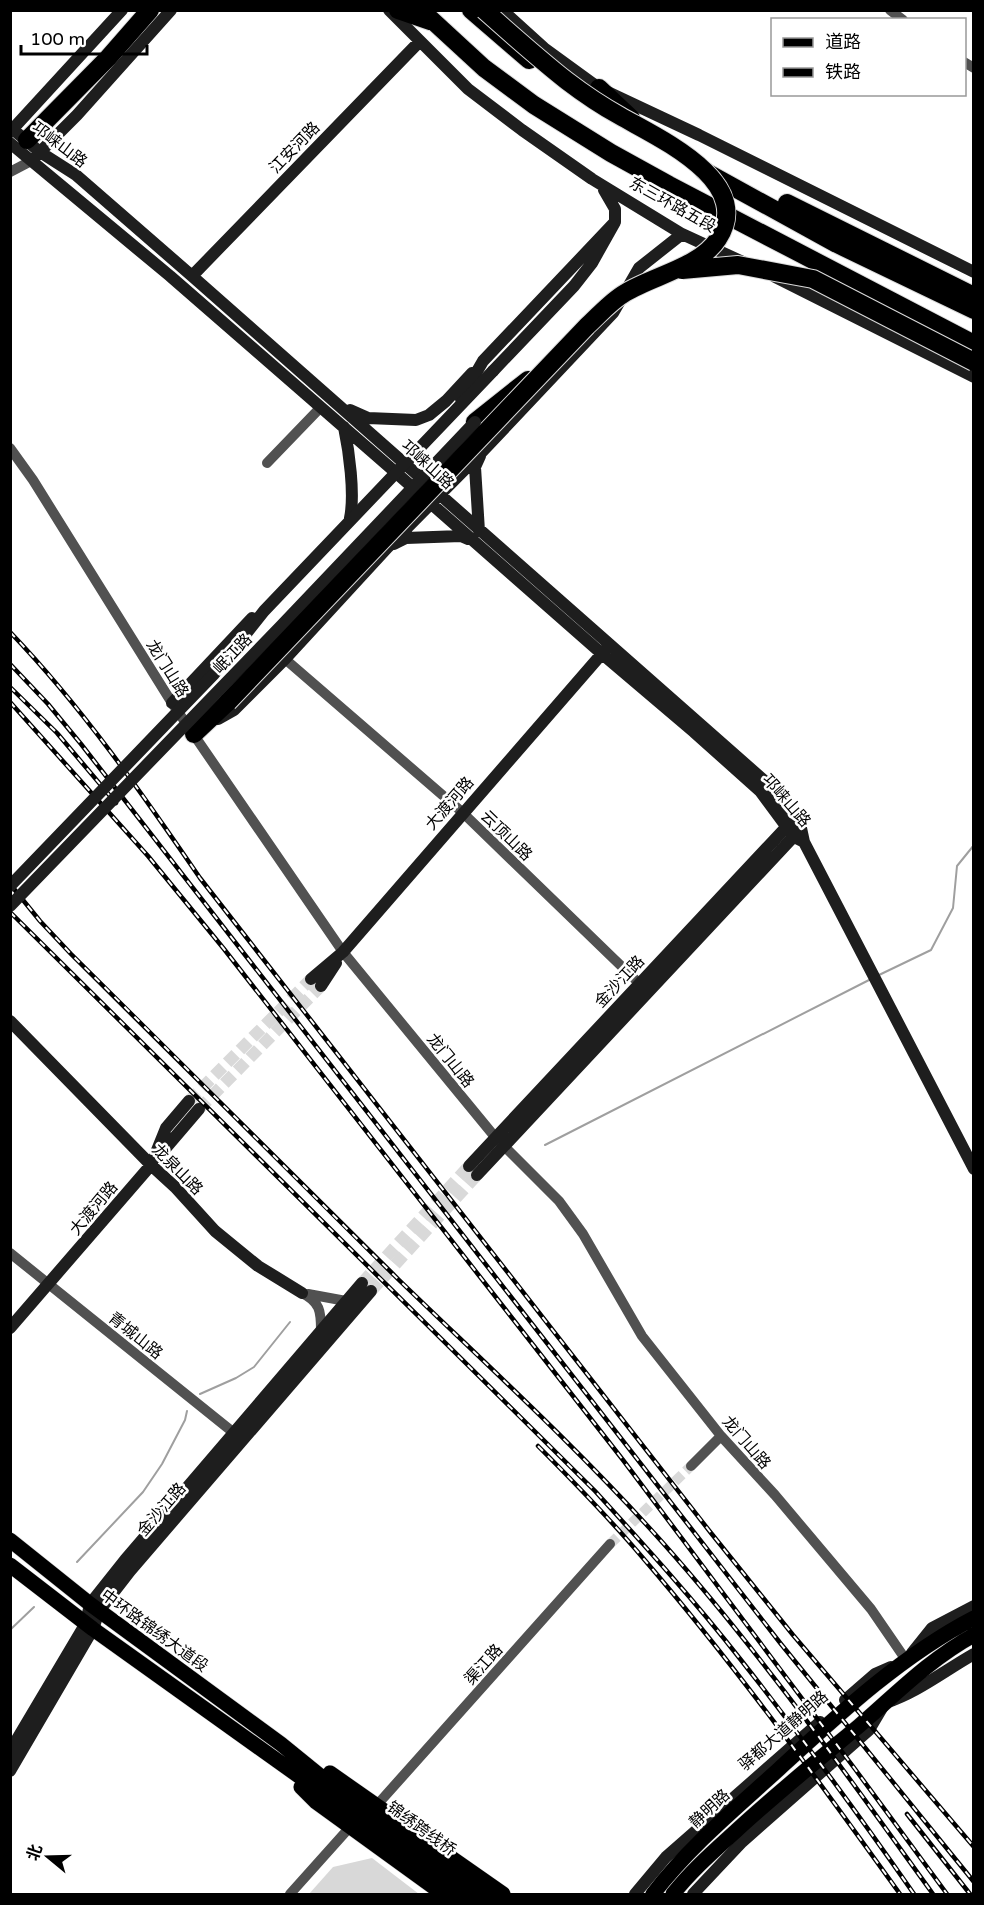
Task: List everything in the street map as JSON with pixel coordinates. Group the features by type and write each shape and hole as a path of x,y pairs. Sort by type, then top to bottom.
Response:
{"highway":[{"path":"17,140 108,58 150,10"},
{"path":"398,10 427,16"},
{"path":"471,10 509,44 579,98 622,126 729,172 802,211 974,296"},
{"path":"484,10 568,81 668,147 837,244 974,310"},
{"name":"东三环路五段","path":"427,16 484,68 534,105 611,153 974,344"},
{"path":"194,734 228,702 587,326 624,294 695,260 717,241 725,224 726,207 716,183 699,164 668,147 599,88"},
{"path":"672,271 738,265 813,279 974,362"},
{"path":"475,422 557,357"}],"main road":[{"name":"中环路锦绣大道段","path":"10,1540 94,1607 281,1744"},
{"path":"10,1565 89,1626 271,1758 337,1796"},
{"name":"驿都大道静明路","path":"906,1660 974,1617"},
{"path":"673,1894 691,1871 768,1801 923,1669 951,1648 974,1635"},
{"name":"静明路","path":"653,1894 674,1867 716,1825 864,1694 906,1660"},
{"path":"281,1744 377,1804 503,1894"},
{"path":"281,1744 337,1796"},
{"path":"271,1758 316,1802 443,1894"},
{"name":"锦绣跨线桥","path":"337,1796 464,1894"},
{"name":"锦绣跨线桥","path":"337,1796 484,1894"}],"street":[{"path":"17,140 122,10"},
{"path":"17,140 77,115 171,10"},
{"name":"东三环路五段","path":"389,10 468,89 592,179 682,234 775,277 974,377"},
{"path":"502,10 544,48 599,88 699,135 974,272"},
{"name":"江安河路","path":"192,276 420,41"},
{"path":"10,172 31,161 17,140"},
{"name":"邛崃山路","path":"17,140 31,161 344,427 398,466"},
{"name":"邛崃山路","path":"17,140 75,175 192,276 337,404 435,500 605,649 760,791 796,831 974,1169"},
{"path":"337,404 369,418 416,420 429,415 446,400 615,222 615,209 607,192 592,179"},
{"name":"岷江路","path":"10,886 214,674 264,611 574,286 592,263 615,222"},
{"path":"194,734 234,710 285,659 388,547 481,453 613,313 639,268 682,234"},
{"path":"172,703 465,395 483,361"},
{"path":"267,463 321,407"},
{"name":"岷江路","path":"10,906 282,626 475,422"},
{"path":"344,427 348,445 353,503 350,518"},
{"name":"龙门山路","path":"10,448 33,480 172,703 343,952 499,1142 559,1201 583,1234 642,1336 721,1436 775,1495 871,1609 906,1660"},
{"path":"388,547 406,538 476,536 475,467 481,453"},
{"name":"大渡河路","path":"316,982 605,649"},
{"name":"云顶山路","path":"285,659 462,812 643,987"},
{"name":"金沙江路","path":"473,1171 643,987 796,831"},
{"name":"龙泉山路","path":"10,1021 175,1187 215,1231 258,1266 315,1301 320,1310 321,1330"},
{"name":"大渡河路","path":"10,1328 151,1165 166,1128 194,1105"},
{"name":"青城山路","path":"10,1253 238,1436"},
{"name":"金沙江路","path":"10,1771 89,1626 94,1607 130,1570 321,1330 346,1301 366,1287 238,1436"},
{"path":"302,1293 346,1301"},
{"path":"691,1467 721,1436"},
{"name":"渠江路","path":"377,1804 610,1544"},
{"path":"906,1660 932,1628 974,1606"},
{"name":"金沙江路","path":"10,1750 89,1626"},
{"path":"693,1894 742,1842 869,1730 885,1703 905,1697 974,1654"},
{"name":"驿都大道静明路","path":"635,1894 666,1857 850,1695 875,1674 906,1660"},
{"path":"290,1894 350,1827"}],"shaded area":[{"path":"372,1858 419,1894 309,1894 333,1867"}],"waterway":[{"path":"879,975 931,950 953,908 957,866 974,845"},
{"path":"545,1145 871,979"},
{"path":"200,1394 254,1367 290,1322"},
{"path":"77,1562 143,1492 162,1464 185,1420 187,1411"},
{"path":"10,1630 34,1607"}],"tunnel":[{"path":"189,1101 311,979"},
{"path":"199,1109 321,986"},
{"path":"362,1283 469,1166"},
{"path":"371,1291 477,1175"},
{"path":"610,1544 691,1466"}],"railway":[{"path":"10,632 86,720 133,782 200,878 711,1533 793,1635 974,1847"},
{"path":"10,664 48,704 81,744 781,1644 974,1882"},
{"path":"10,687 57,733 116,803"},
{"path":"10,702 148,856 224,949 623,1460 947,1894"},
{"path":"10,884 71,954 399,1280 500,1376 663,1543 769,1671 933,1894"},
{"path":"10,912 595,1491 688,1595 741,1660 829,1776 914,1894"},
{"path":"538,1446 618,1529 677,1598 743,1681 900,1894"},
{"path":"907,1814 970,1894"}]}
